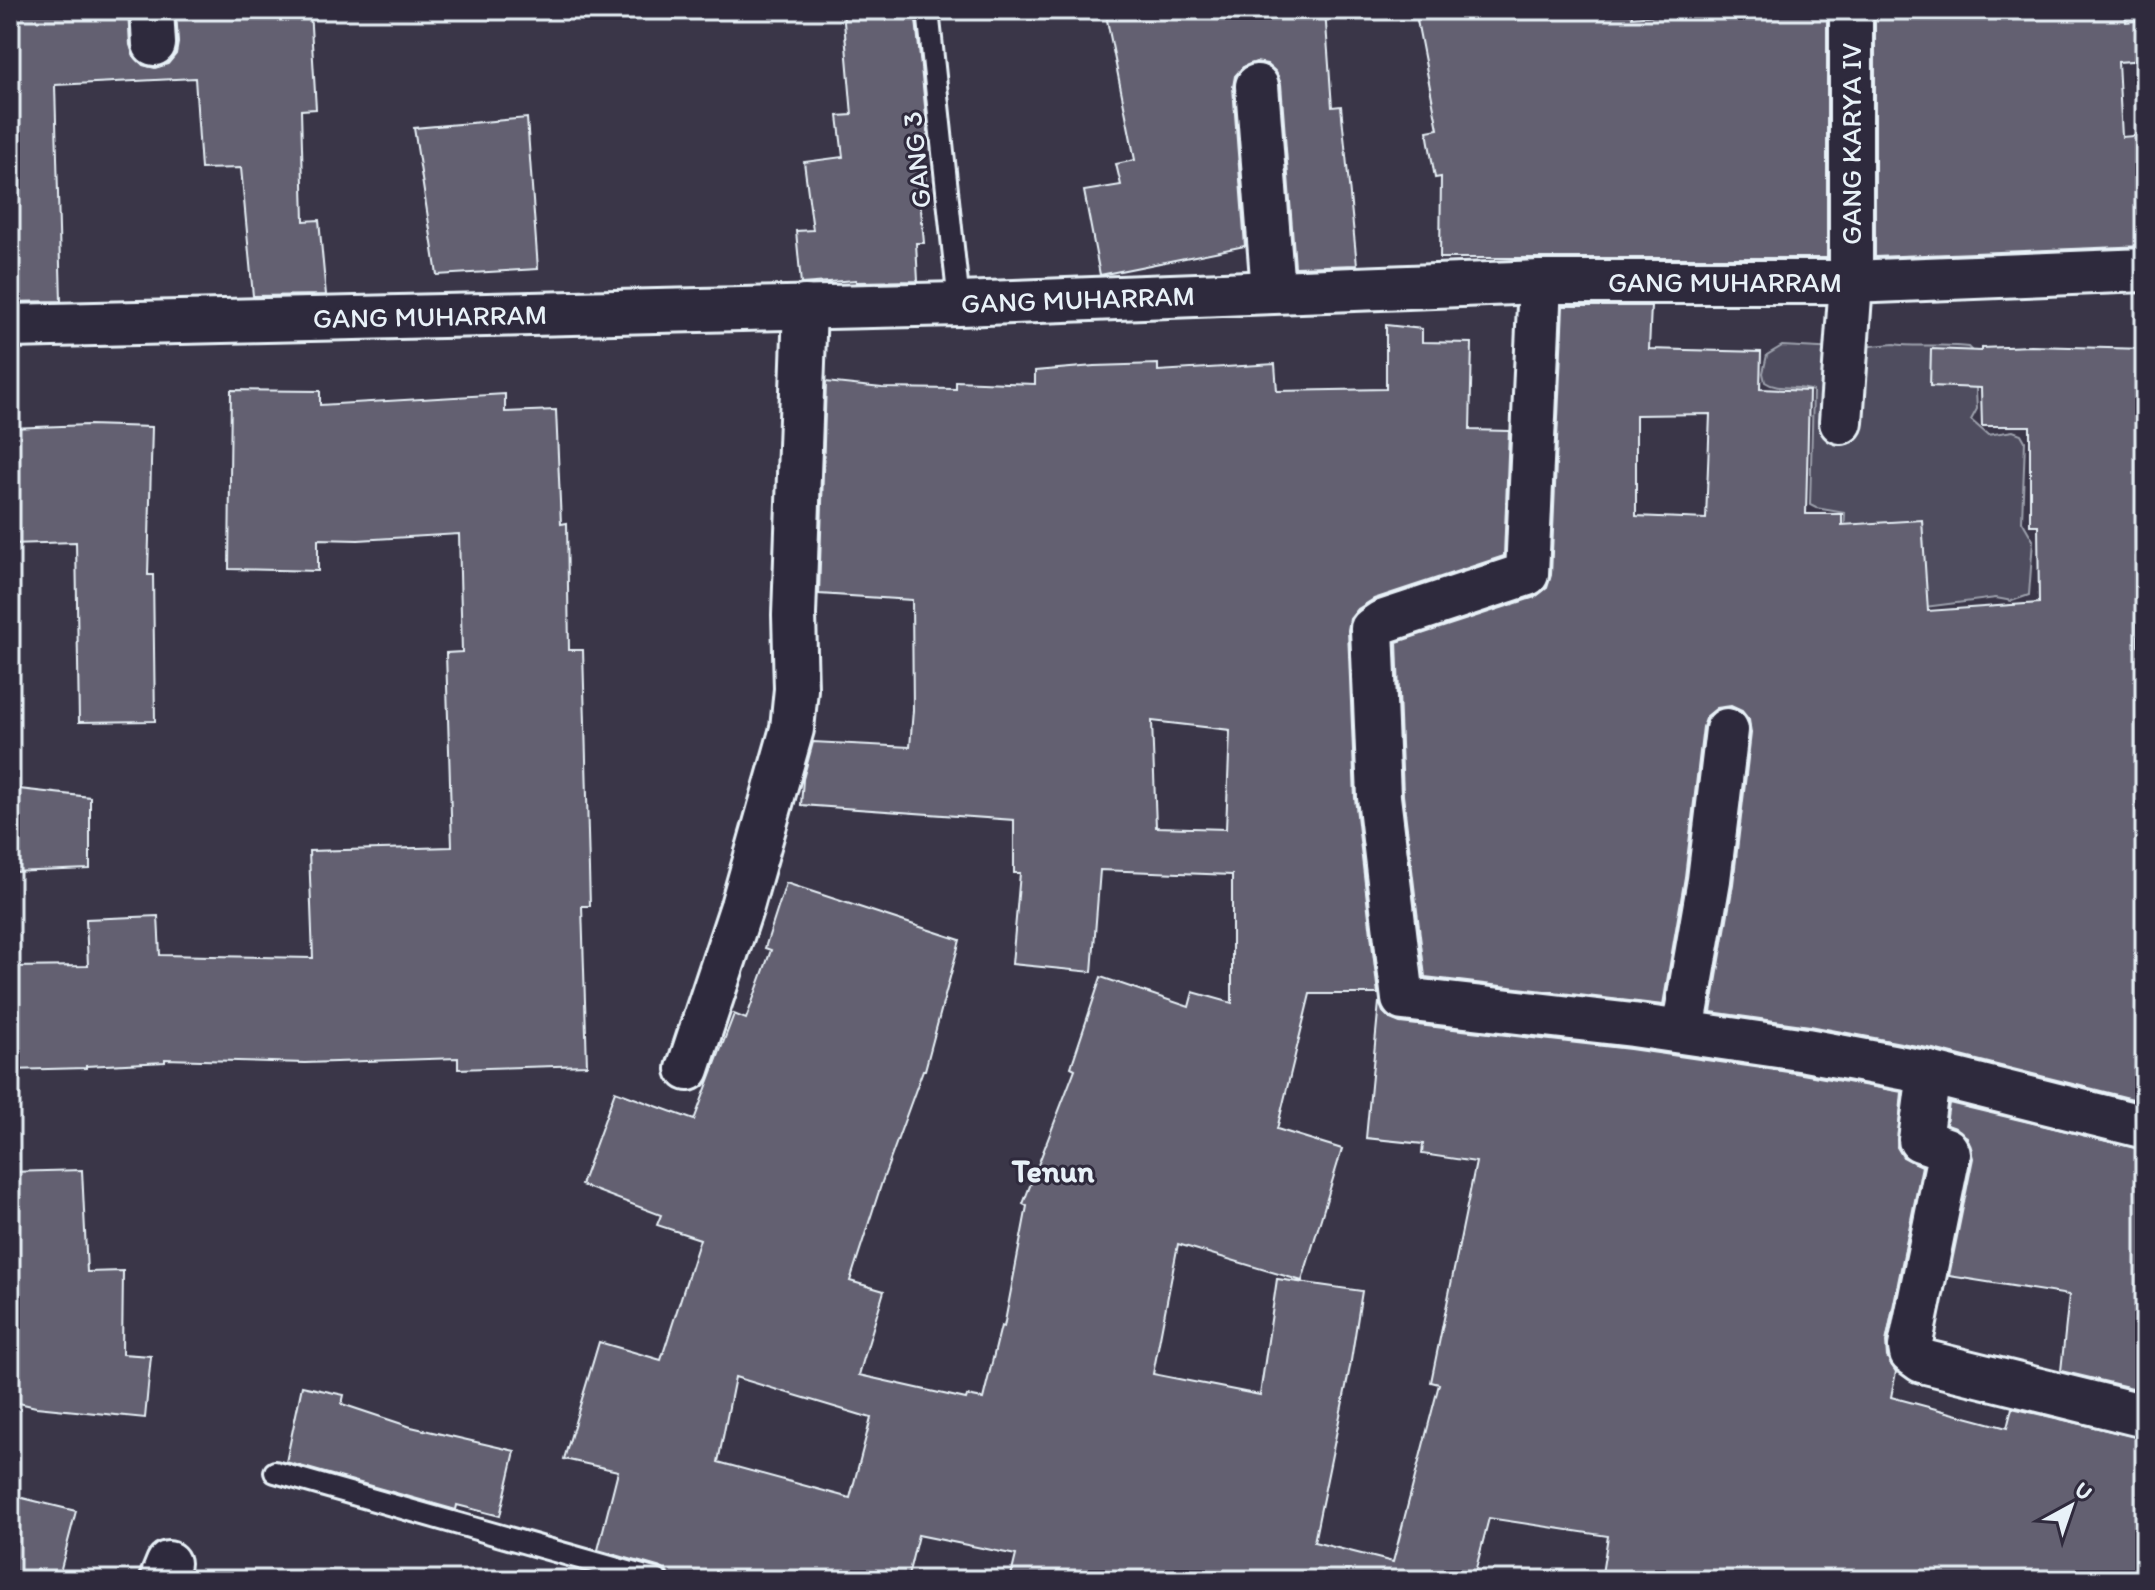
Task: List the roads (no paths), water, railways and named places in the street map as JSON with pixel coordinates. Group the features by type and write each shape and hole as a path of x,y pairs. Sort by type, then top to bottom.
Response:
{"street":[{"name":"GANG KARYA IV","path":"1841,422 1851,282 1851,10"},
{"path":"1257,86 1273,291"},
{"name":"GANG MUHARRAM","path":"10,326 959,304 1540,282 1851,282 2145,270"},
{"path":"1540,282 1527,574 1382,622 1372,629 1379,797 1403,999 1683,1031 1806,1050 1929,1073 2145,1127"},
{"path":"688,1069 742,906 792,729 796,689 794,615 805,307"},
{"path":"1683,1031 1709,880 1727,730"},
{"path":"1929,1073 1920,1140 1924,1144 1946,1149 1949,1154 1911,1353 1922,1361 2145,1416"}],"lane":[{"name":"GANG 3","path":"928,10 959,304"},
{"path":"275,1472 657,1580"}],"district":[{"name":"Tenun","path":"1053,1171"}]}
